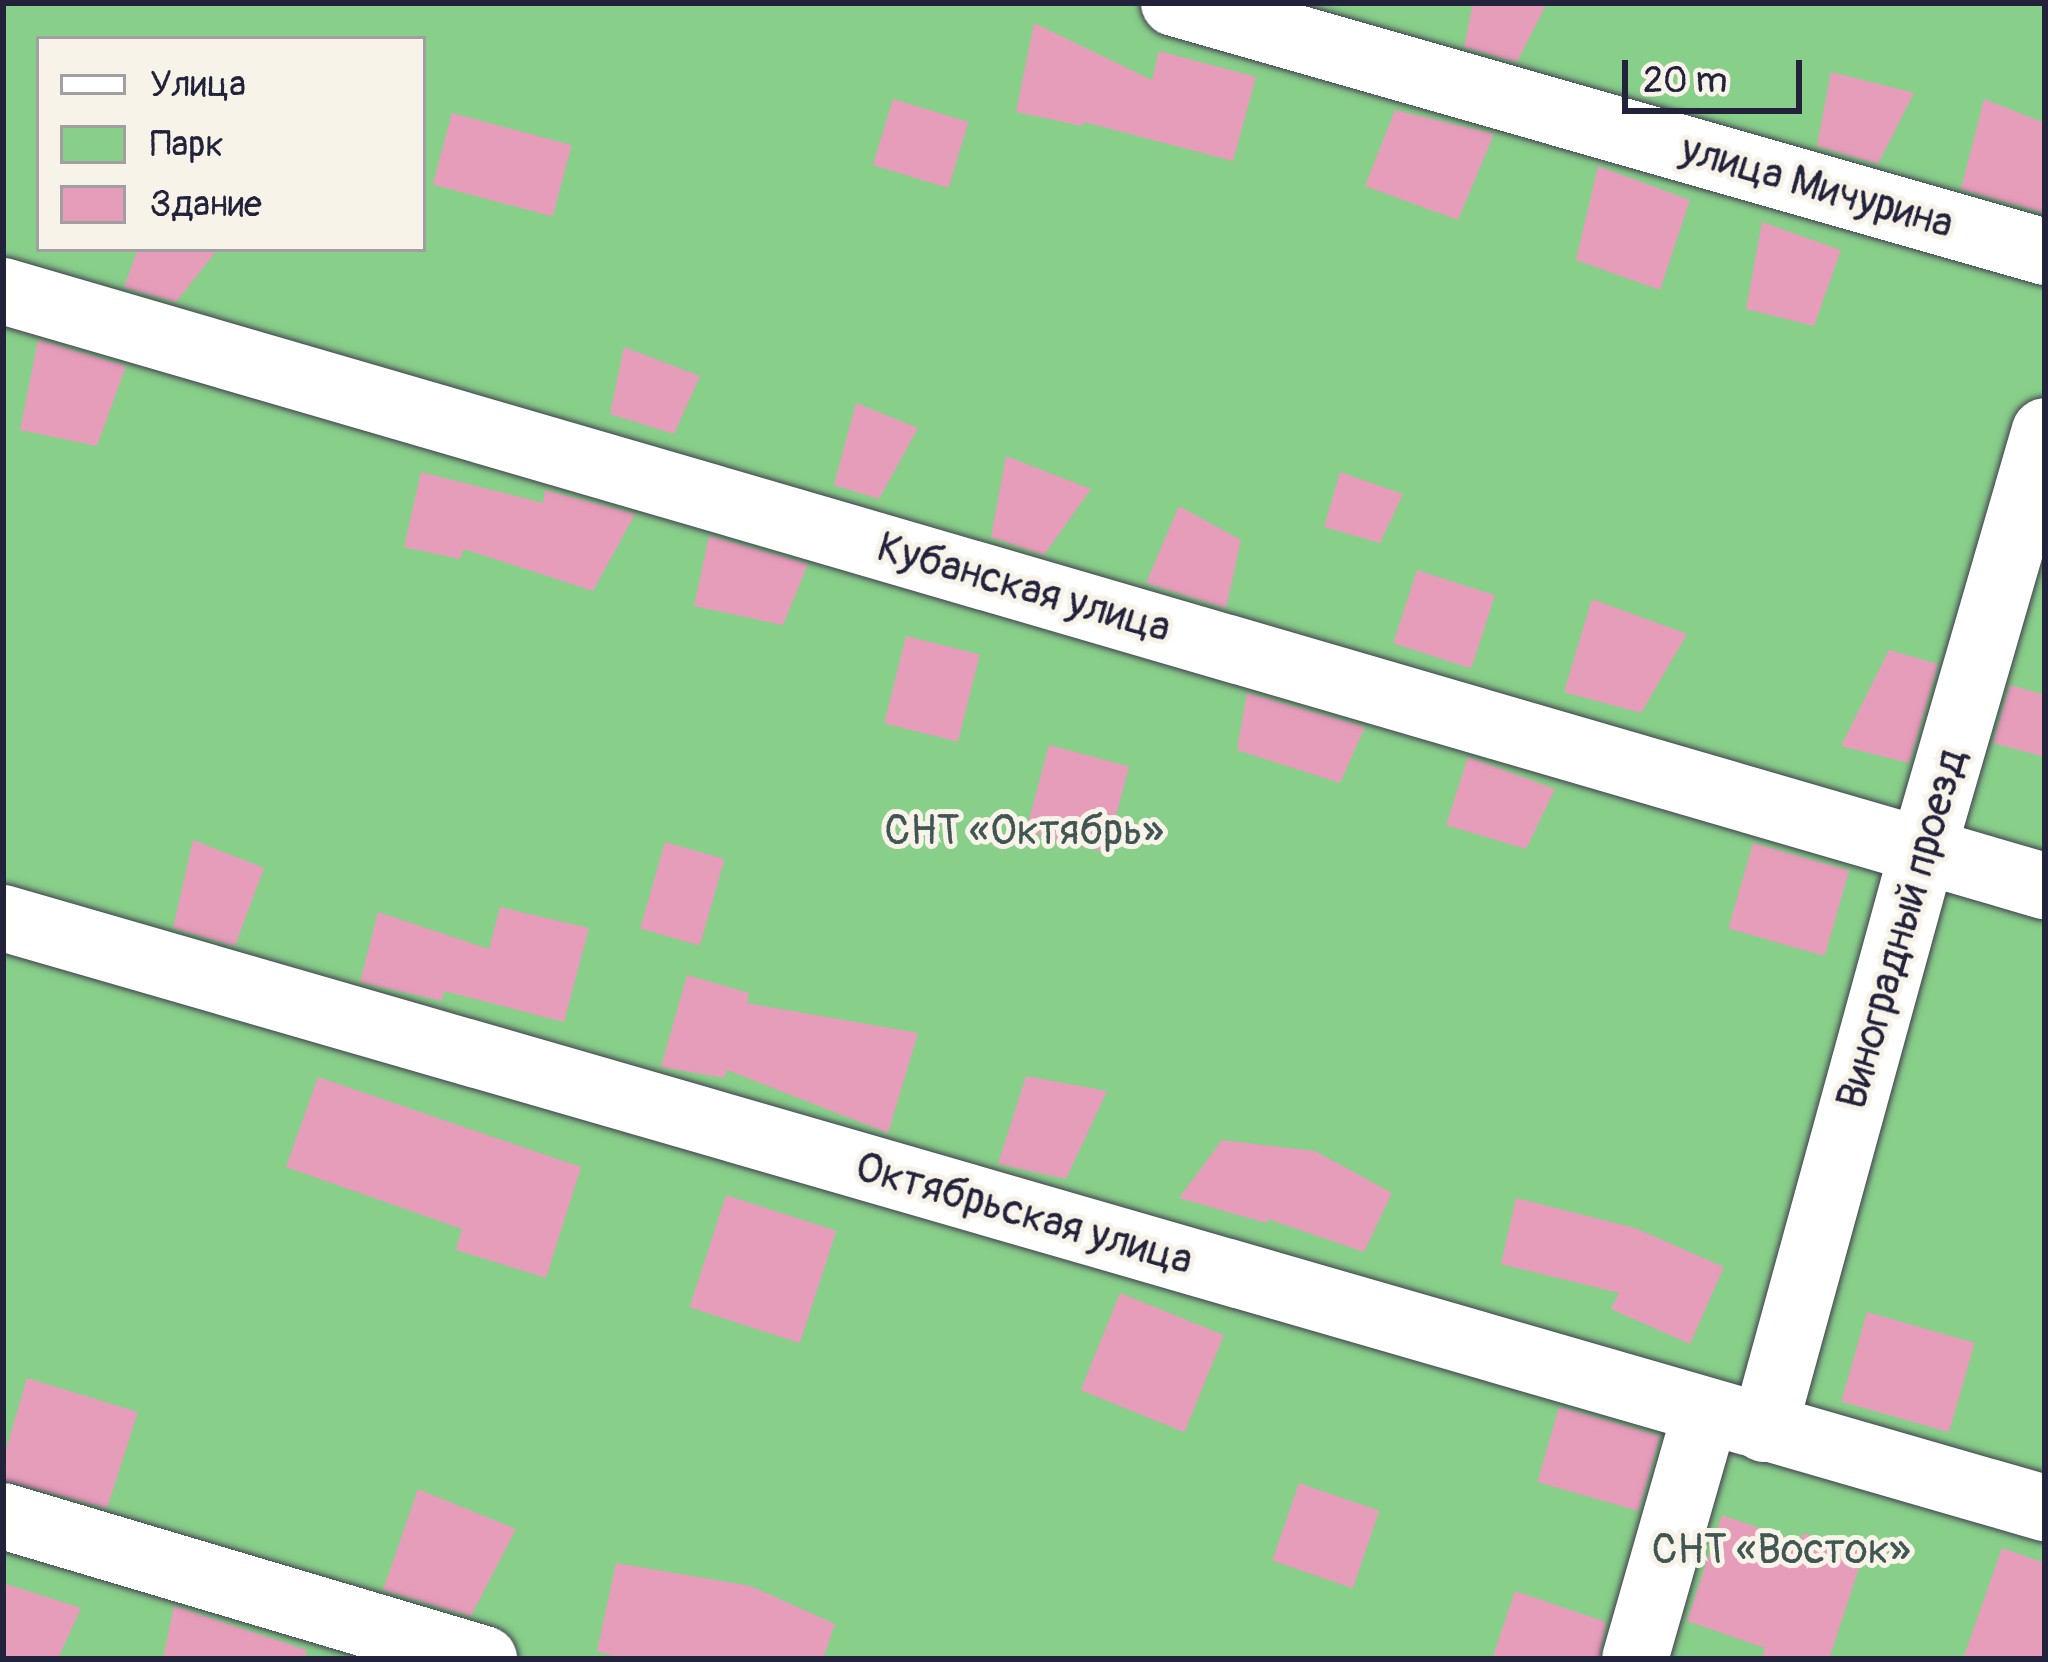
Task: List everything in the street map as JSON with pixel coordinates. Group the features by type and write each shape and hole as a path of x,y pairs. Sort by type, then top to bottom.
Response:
{"street":[{"name":"улица Мичурина","path":"1174,3 2045,252"},
{"name":"Кубанская улица","path":"3,291 2045,886"},
{"name":"Виноградный проезд","path":"1636,1659 1735,1420 1922,850 2045,431"},
{"name":"Октябрьская улица","path":"3,918 2045,1508"},
{"path":"3,1516 484,1659"}],"green space":[{"name":"СНТ «Октябрь»","path":"3,3 2045,3 2045,1659 3,1659"}],"building":[{"path":"1473,3 1547,3 1517,62 1464,47"},
{"path":"1034,23 1152,80 1159,51 1256,77 1233,161 1084,122 1082,126 1016,112"},
{"path":"1831,72 1914,93 1878,164 1817,146"},
{"path":"893,99 969,122 948,188 873,165"},
{"path":"1984,99 2045,123 2045,213 1961,189"},
{"path":"1395,110 1494,134 1458,220 1365,186"},
{"path":"452,113 572,145 553,217 433,184"},
{"path":"1598,166 1690,200 1660,290 1576,260"},
{"path":"1762,222 1841,250 1814,326 1746,309"},
{"path":"137,252 216,252 176,302 124,287"},
{"path":"38,340 126,366 97,446 20,430"},
{"path":"624,347 700,376 674,434 610,414"},
{"path":"856,403 918,428 879,499 834,485"},
{"path":"1006,456 1091,489 1044,555 991,537"},
{"path":"421,472 543,503 545,490 635,514 593,591 464,549 460,559 404,547"},
{"path":"1340,472 1403,494 1380,543 1324,527"},
{"path":"1179,506 1241,540 1226,608 1146,583"},
{"path":"709,536 808,564 783,625 694,606"},
{"path":"1417,570 1495,595 1471,669 1393,643"},
{"path":"1592,599 1687,634 1641,713 1564,692"},
{"path":"906,636 980,654 958,742 884,723"},
{"path":"1889,650 1938,664 1909,763 1841,746"},
{"path":"2010,685 2045,695 2045,757 1993,743"},
{"path":"1247,693 1365,727 1340,783 1237,750"},
{"path":"1049,745 1129,766 1106,852 1026,831"},
{"path":"1468,757 1555,789 1526,849 1446,825"},
{"path":"193,840 264,868 235,946 173,928"},
{"path":"665,842 725,859 700,946 640,929"},
{"path":"1753,843 1849,871 1825,956 1728,929"},
{"path":"500,907 589,928 564,1022 444,991 442,1001 360,982 378,912 489,949"},
{"path":"687,975 749,993 747,1003 918,1033 888,1133 727,1070 724,1078 661,1067"},
{"path":"1026,1076 1107,1091 1066,1179 998,1164"},
{"path":"318,1077 581,1167 546,1278 456,1250 462,1229 286,1167"},
{"path":"1222,1140 1315,1151 1392,1193 1364,1252 1268,1219 1266,1223 1179,1198"},
{"path":"726,1195 836,1231 800,1343 690,1307"},
{"path":"1516,1198 1635,1228 1724,1267 1690,1344 1611,1309 1619,1293 1501,1264"},
{"path":"1120,1293 1224,1335 1185,1432 1081,1390"},
{"path":"1867,1312 1975,1343 1949,1432 1841,1401"},
{"path":"27,1378 138,1412 107,1508 3,1480 3,1460"},
{"path":"1559,1407 1660,1436 1638,1511 1538,1482"},
{"path":"1299,1483 1379,1511 1353,1588 1272,1561"},
{"path":"418,1489 516,1529 471,1616 383,1590"},
{"path":"1722,1515 1800,1542 1803,1533 1864,1553 1829,1659 1762,1659 1765,1648 1687,1621"},
{"path":"2002,1548 2045,1563 2045,1659 1963,1659"},
{"path":"616,1563 751,1586 835,1624 823,1659 622,1659 597,1651"},
{"path":"3,1583 81,1608 58,1659 3,1659"},
{"path":"1515,1591 1606,1622 1599,1659 1492,1659"},
{"path":"174,1606 307,1650 305,1659 163,1659"}],"park label":[{"name":"СНТ «Восток»","path":"1781,1550"}]}
